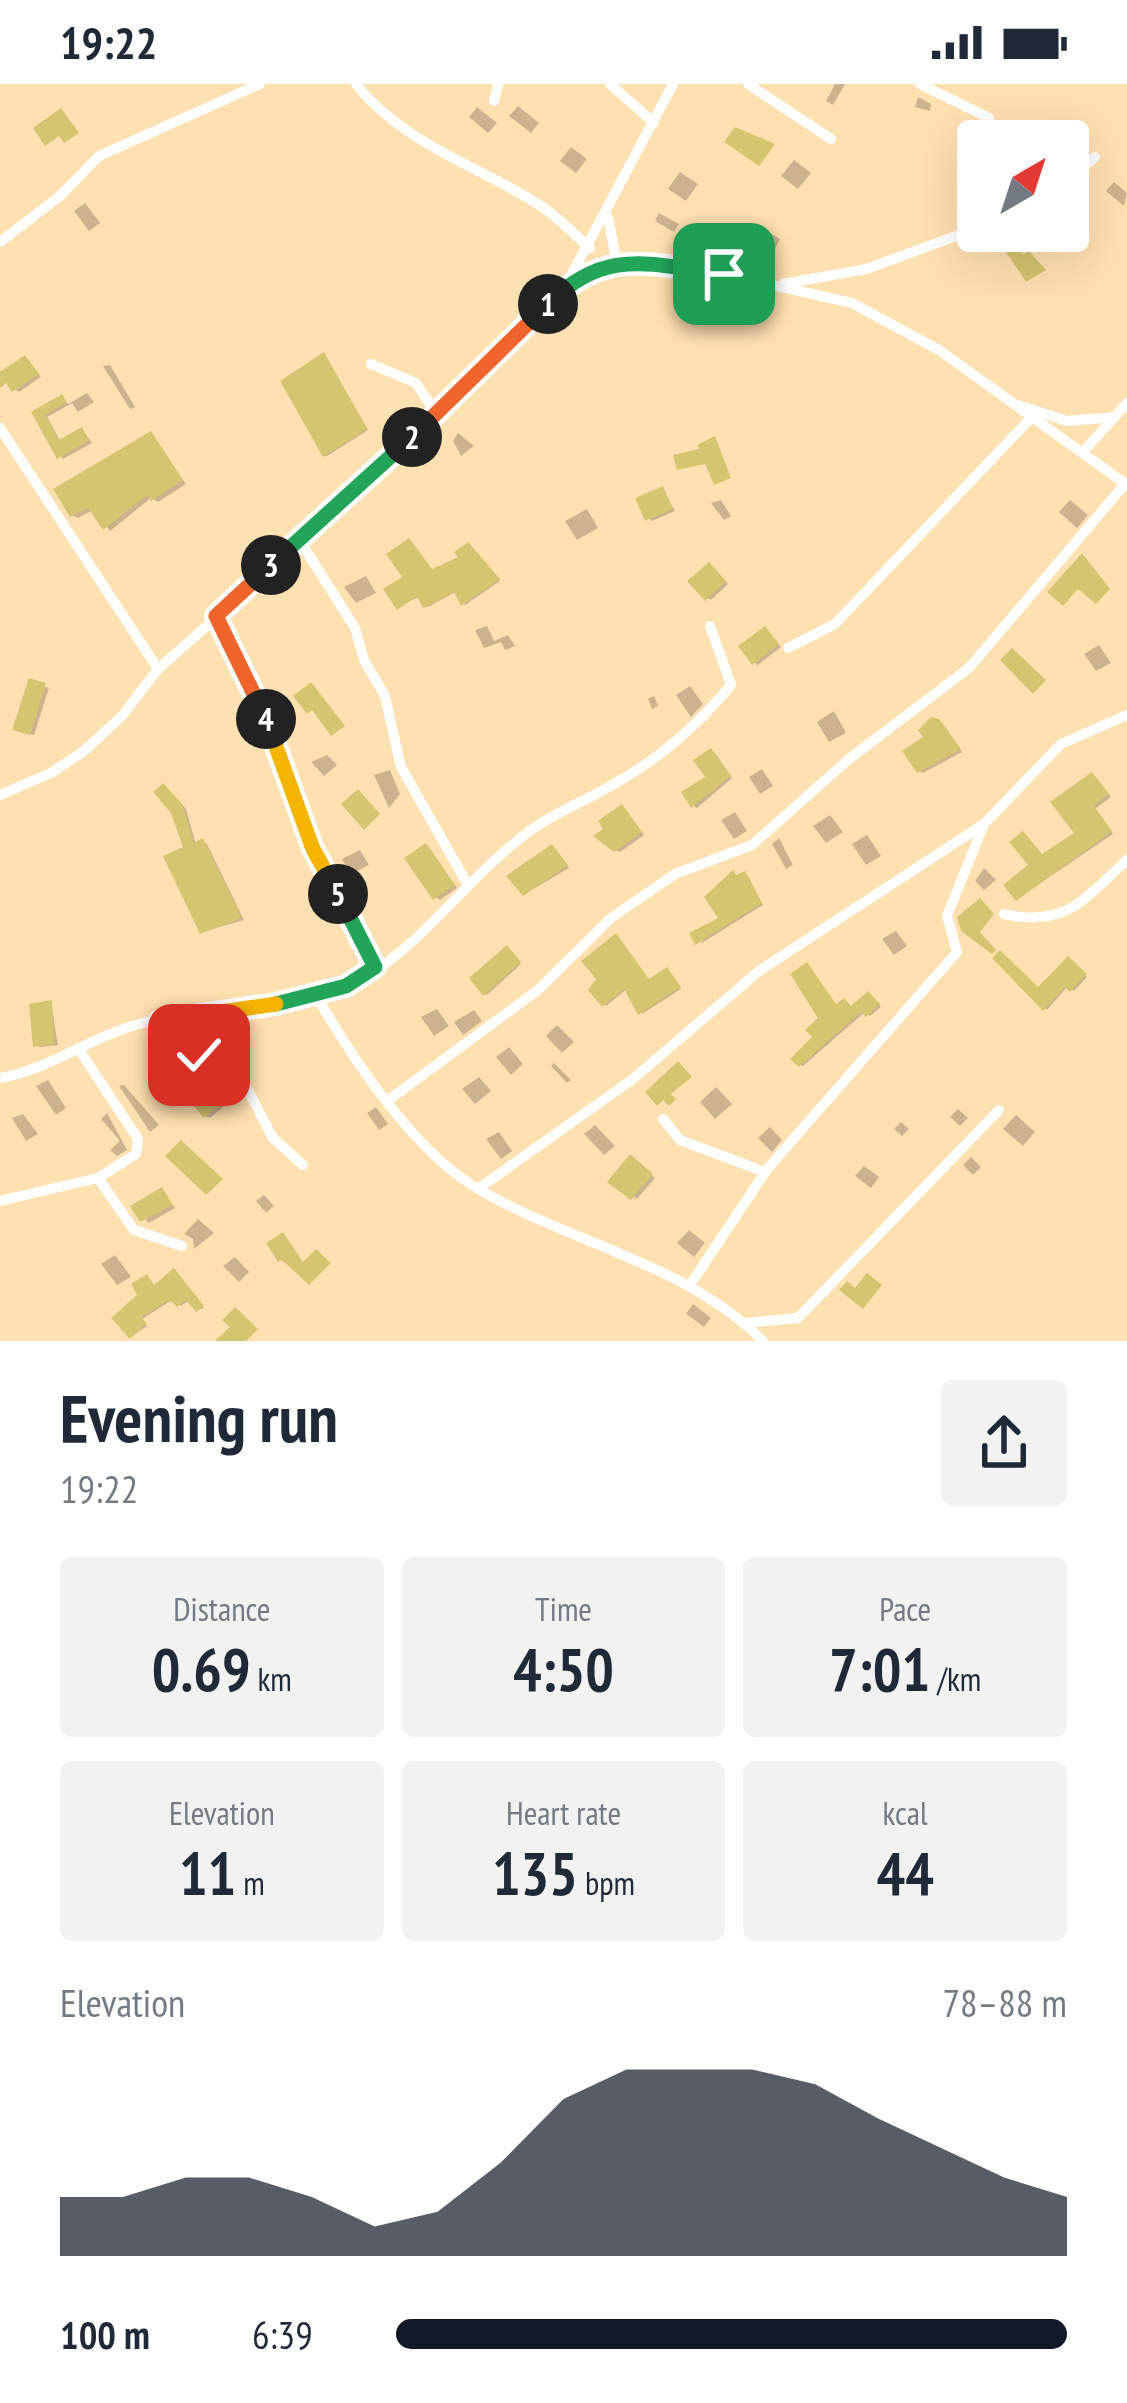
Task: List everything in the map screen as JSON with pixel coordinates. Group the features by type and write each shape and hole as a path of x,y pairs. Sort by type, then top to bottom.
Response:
{"street":[{"path":"0,242 60,196 99,155 260,84"},
{"path":"356,84 401,128 460,165 542,206 590,248"},
{"path":"494,101 498,84"},
{"path":"610,84 654,123"},
{"path":"0,795 51,773 85,751 122,716 158,669 300,541 564,287 590,248 674,84"},
{"path":"748,84 831,140"},
{"path":"920,84 989,118"},
{"path":"1089,162 1095,157"},
{"path":"607,214 616,260"},
{"path":"780,285 866,269 957,236"},
{"path":"389,1099 538,991 611,918 675,874 752,845 849,759 969,668 1126,484 939,350 852,303 780,285 616,260 564,287"},
{"path":"371,364 416,382 436,413"},
{"path":"1010,403 1067,421 1115,416"},
{"path":"1082,453 1127,403"},
{"path":"788,648 835,624 1030,419"},
{"path":"0,428 158,669"},
{"path":"300,541 355,628 364,660 385,696 401,767 468,885"},
{"path":"216,616 260,698 313,849 375,967"},
{"path":"0,1078 30,1073 78,1048 160,1021 316,995 370,975 409,947 528,832 619,782 694,730 731,685 710,626"},
{"path":"478,1189 633,1079 759,971 984,824 1060,744 1127,715"},
{"path":"690,1285 766,1172 957,952 947,916 984,824"},
{"path":"1004,914 1028,919 1066,915 1127,860"},
{"path":"316,995 340,1038 417,1143 478,1189 690,1285 746,1323 763,1341"},
{"path":"160,1021 199,1055 241,1077 273,1138 303,1165"},
{"path":"0,1202 98,1178 128,1164 138,1139 78,1048"},
{"path":"746,1323 798,1318 999,1110"},
{"path":"663,1119 680,1140 766,1172"},
{"path":"98,1178 134,1230 182,1246"}],"building":[{"path":"61,108 79,133 64,143 59,136 45,146 33,128"},
{"path":"735,127 775,144 759,166 724,142"},
{"path":"1006,252 1030,252 1046,270 1026,282"},
{"path":"324,352 367,429 323,457 280,381"},
{"path":"25,355 39,374 12,392 6,383 0,388 0,372"},
{"path":"62,394 67,402 45,415 59,440 82,427 89,440 57,459 31,412"},
{"path":"151,431 183,480 151,501 147,495 103,530 88,508 70,517 53,489"},
{"path":"715,436 731,478 714,485 705,464 677,470 673,455 699,449 697,445"},
{"path":"663,486 673,509 645,521 635,498"},
{"path":"409,538 432,569 458,557 454,552 468,542 500,579 461,606 454,592 423,608 417,596 397,610 383,589 402,577 386,554"},
{"path":"1082,553 1110,589 1096,604 1078,589 1063,606 1047,592"},
{"path":"709,562 726,581 705,601 687,581"},
{"path":"765,626 779,644 752,665 738,646"},
{"path":"1012,648 1046,680 1033,694 1000,660"},
{"path":"29,678 46,683 30,735 12,730"},
{"path":"311,682 345,726 331,736 312,710 307,714 293,696"},
{"path":"931,717 939,719 961,749 917,773 902,751 923,737 918,730"},
{"path":"711,748 731,776 691,808 681,792 705,777 693,760"},
{"path":"1092,772 1109,794 1094,806 1112,831 1016,901 1003,885 1028,865 1009,842 1023,831 1042,854 1074,833 1050,802"},
{"path":"163,783 182,804 194,843 203,838 242,918 200,934 163,856 183,847 171,813 153,792"},
{"path":"358,789 380,814 364,830 341,804"},
{"path":"622,804 642,832 614,852 593,836 603,829 598,821"},
{"path":"426,843 455,885 433,900 404,858"},
{"path":"552,844 568,865 523,896 506,876"},
{"path":"733,870 736,875 745,871 762,903 695,945 689,933 718,918 704,897"},
{"path":"980,898 994,914 980,932 996,950 992,954 961,931 957,917"},
{"path":"616,933 649,979 667,967 681,987 638,1015 624,989 602,1007 588,990 596,979 581,961"},
{"path":"507,945 521,962 483,996 469,978"},
{"path":"1000,950 1038,987 1068,956 1087,974 1070,992 1065,987 1043,1011 992,958"},
{"path":"807,962 836,1004 844,998 851,1006 868,991 880,1004 866,1017 861,1012 799,1067 790,1059 812,1037 805,1030 818,1018 790,974"},
{"path":"52,1000 54,1044 33,1047 29,1004"},
{"path":"678,1061 692,1077 671,1094 676,1099 669,1106 663,1100 657,1106 645,1092"},
{"path":"214,1077 231,1096 204,1118 188,1099"},
{"path":"181,1140 223,1179 206,1195 165,1156"},
{"path":"630,1154 653,1174 631,1200 607,1182"},
{"path":"162,1187 173,1205 140,1222 130,1206"},
{"path":"283,1232 303,1262 316,1249 331,1263 309,1285 282,1260 278,1262 266,1243"},
{"path":"174,1268 204,1306 196,1312 186,1300 177,1307 170,1300 141,1317 147,1323 130,1339 111,1318 137,1295 131,1284 147,1274 154,1285"},
{"path":"867,1273 882,1285 863,1309 839,1290 847,1281 855,1288"},
{"path":"235,1307 258,1329 246,1341 215,1341 230,1327 222,1320"}],"route":[{"path":"199,1055 160,1021 293,1002 346,986 370,975 375,967 313,849 260,698 216,616 336,512 564,287 616,260 724,274"}]}
